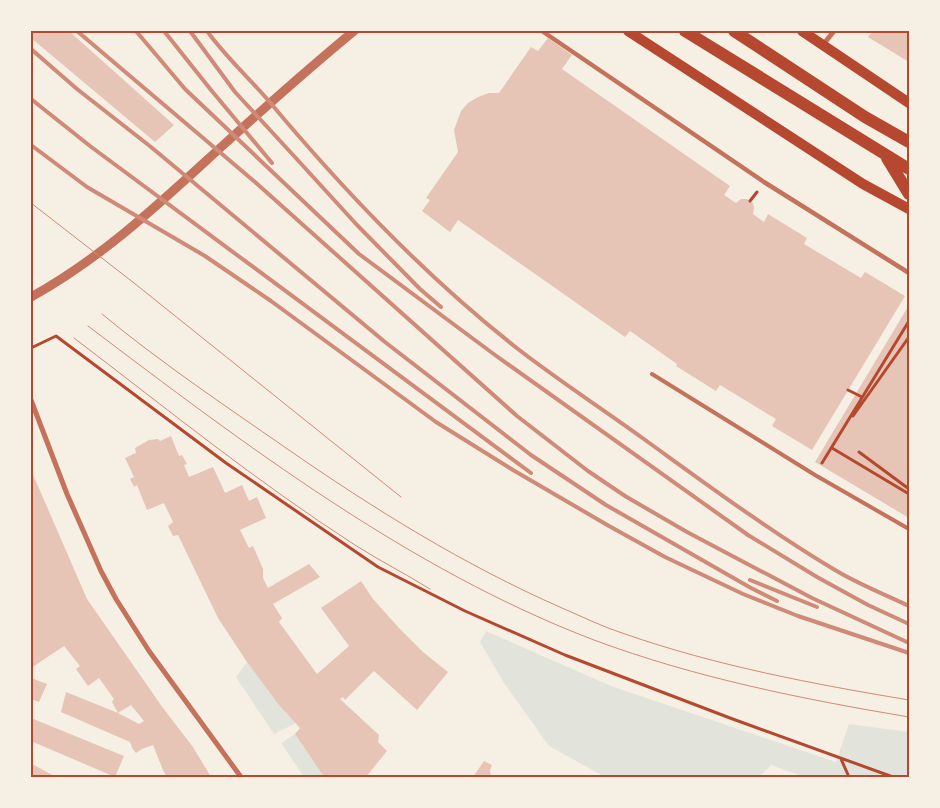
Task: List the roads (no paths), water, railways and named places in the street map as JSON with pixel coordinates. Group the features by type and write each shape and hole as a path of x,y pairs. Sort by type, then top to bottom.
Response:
{"main road":[{"path":"628,31 863,184 909,210"},
{"path":"685,31 885,156 909,169"},
{"path":"734,31 865,117 909,142"},
{"path":"802,31 909,103"},
{"path":"885,156 909,194"}],"street":[{"path":"31,297 56,284 104,250 146,216 289,84 354,31"},
{"path":"542,31 764,182 909,273"},
{"path":"822,46 834,31"},
{"path":"31,400 66,494 101,571 116,599 148,651 241,777"}],"lane":[{"path":"652,374 909,529"}],"tram line":[{"path":"31,203 401,497"},
{"path":"102,314 192,383 352,493 455,555 526,591 609,628 695,656 801,681 909,700"},
{"path":"88,326 207,415 330,501 394,541 459,578 526,611 594,640 671,666 789,695 909,717"},
{"path":"74,338 283,496 355,545 430,589"}],"railway":[{"path":"77,31 255,182 517,416 588,471 625,496 687,532 812,598 909,643"},
{"path":"136,31 185,89 359,254 495,355 748,535 817,577 868,605 909,624"},
{"path":"164,31 272,163"},
{"path":"190,31 235,92 357,225 420,289 441,307"},
{"path":"207,31 326,167 387,231 451,292 518,349 785,539 844,575 909,606"},
{"path":"31,49 385,342 531,455 606,505 777,601"},
{"path":"31,99 90,146 531,473"},
{"path":"31,145 87,187 205,256 271,301 436,422 609,526 665,557 743,594 798,616 909,653"},
{"path":"750,580 817,607"}]}
